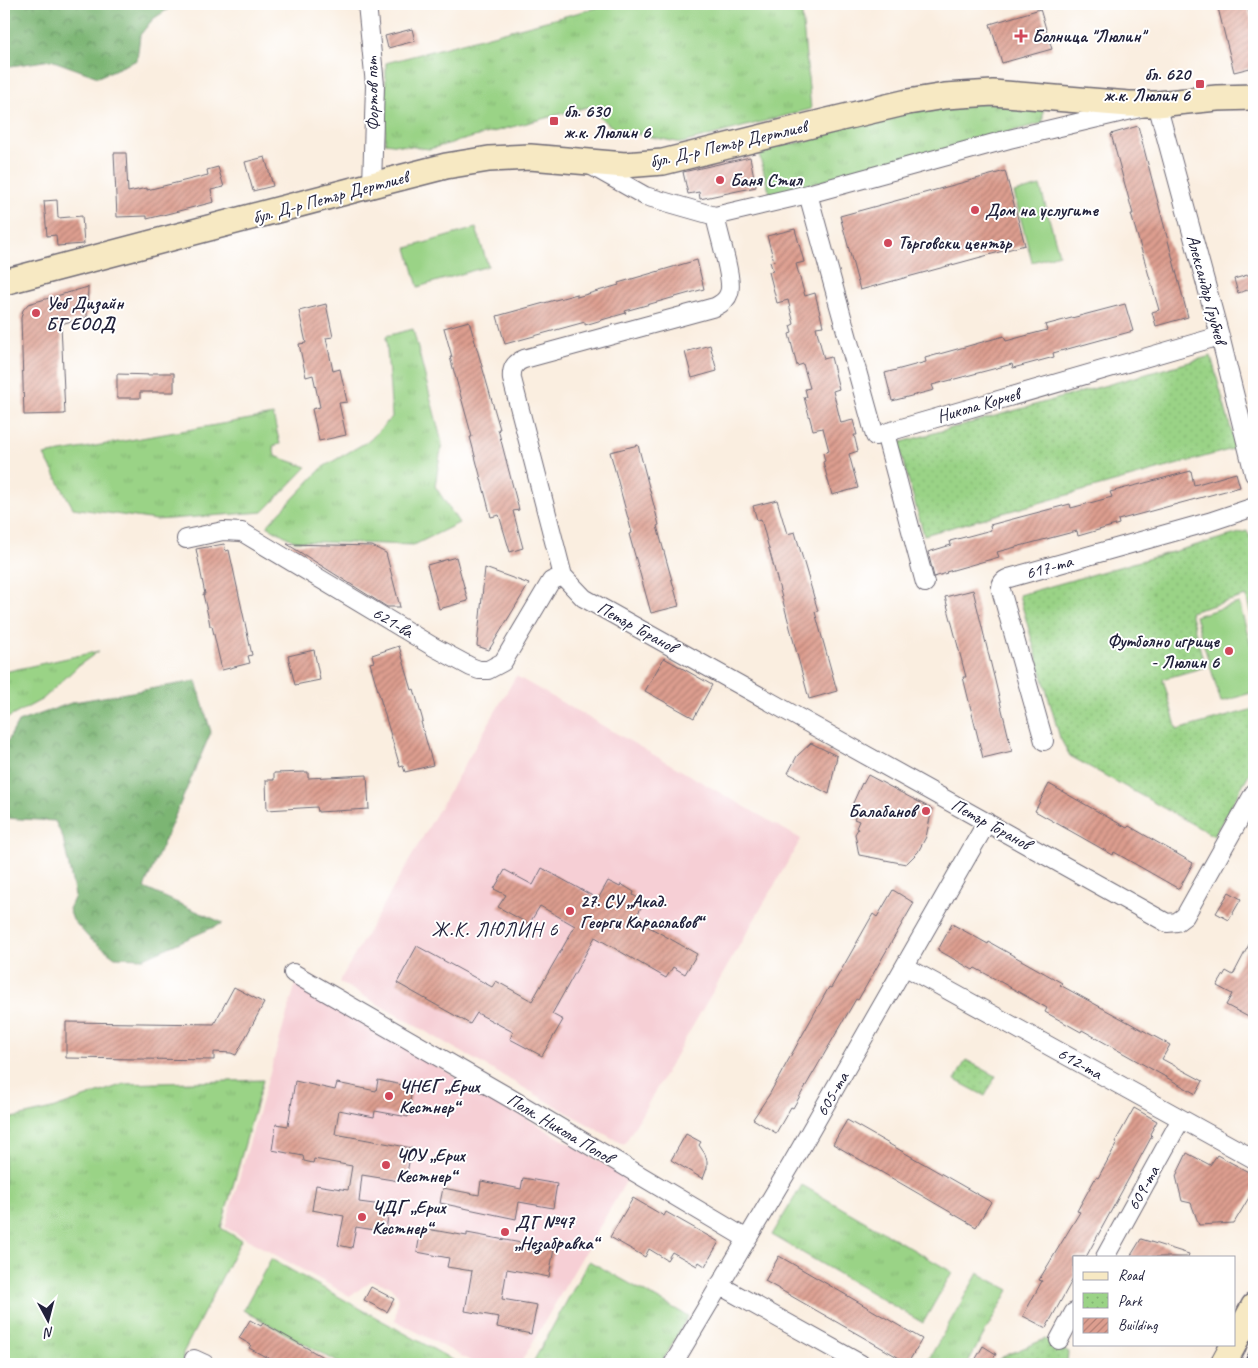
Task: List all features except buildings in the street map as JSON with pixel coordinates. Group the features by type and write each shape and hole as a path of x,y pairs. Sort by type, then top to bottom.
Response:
{"main road":[{"name":"бул. Д-р Петър Дертлиев","path":"4,282 446,166 488,159 530,158 625,165 663,162 908,102 945,96 993,93 1129,104 1157,104 1217,98 1254,97"},
{"path":"1236,1340 1254,1306"},
{"path":"1223,1364 1233,1346"}],"street":[{"name":"Фортов път","path":"367,4 375,85 372,185"},
{"path":"586,163 645,196 715,216 808,194 1008,139 1157,104"},
{"name":"Александър Грубчев","path":"1157,104 1220,336 1254,474"},
{"path":"808,194 875,436"},
{"name":"Петър Горанов","path":"715,216 731,287 721,304 524,359 519,361 512,369 512,379 563,576 584,598 1167,923 1177,922 1185,916 1254,793"},
{"name":"Никола Корчев","path":"925,583 886,437 888,432 1220,336"},
{"name":"617-та","path":"1044,741 1001,590 1003,581 1209,522 1254,506"},
{"name":"621-ва","path":"186,539 223,531 242,532 432,646 479,670 488,670 503,662 551,581 563,576"},
{"name":"605-та","path":"673,1364 906,967 987,822"},
{"name":"612-та","path":"906,967 1254,1159"},
{"name":"Полк. Никола Попов","path":"293,973 518,1103 747,1239"},
{"name":"609-та","path":"1106,1256 1181,1118"},
{"path":"719,1285 860,1364"},
{"path":"1059,1340 1073,1314"}],"shaded area":[{"name":"27. СУ „Акад. Георги Караславов“","path":"516,676 801,839 624,1145 339,982"},
{"path":"296,983 628,1178 520,1364 476,1364 395,1320 398,1295 389,1285 371,1281 350,1296 225,1227"}],"green space":[{"path":"4,4 176,4 153,19 140,35 137,60 98,77 51,60 4,67"},
{"path":"611,4 801,4 811,109 682,143 616,130 587,107 429,149 385,143 386,63"},
{"path":"945,102 1043,104 1043,123 770,195 758,150 807,141 831,128"},
{"path":"1040,186 1059,254 1032,262 1014,193"},
{"path":"476,228 488,266 418,287 407,248"},
{"path":"413,329 442,443 435,486 459,523 414,545 294,541 267,526 323,467 370,440 392,417 386,336"},
{"path":"1211,356 1236,448 924,535 898,443"},
{"path":"273,415 280,444 273,446 275,456 307,467 263,512 156,520 73,508 44,455"},
{"path":"1247,531 1254,544 1254,626 1246,596 1190,612 1205,667 1163,679 1177,730 1254,709 1254,765 1214,836 1070,756 1060,738 1019,595"},
{"name":"Футболно игрище - Люлин 6","path":"1239,603 1254,656 1254,692 1221,702 1195,616"},
{"path":"99,651 78,666 43,699 4,720 4,672"},
{"path":"196,681 211,732 144,888 223,923 144,958 115,957 89,938 73,920 69,909 75,896 63,838 55,821 4,818 4,748 18,722 74,702"},
{"path":"966,1060 996,1076 985,1096 955,1080"},
{"path":"263,1080 221,1228 241,1240 183,1353 183,1364 4,1364 4,1120 52,1109 124,1084"},
{"path":"802,1185 952,1272 923,1323 772,1235"},
{"path":"271,1259 460,1364 341,1364 243,1310"},
{"path":"589,1261 688,1316 661,1364 532,1364"},
{"path":"978,1273 1009,1290 967,1364 926,1364"},
{"path":"1045,1339 1068,1352 1067,1364 996,1364 1000,1358"}],"tram line":[{"path":"1243,1364 1254,1343"},
{"path":"1251,1364 1254,1359"}],"place":[{"name":"Болница \"Люлин\"","path":"1021,36"},
{"name":"бл. 620 ж.к. Люлин 6","path":"1200,84"},
{"name":"бл. 630 ж.к. Люлин 6","path":"554,121"},
{"name":"Баня Стил","path":"720,180"},
{"name":"Дом на услугите","path":"975,210"},
{"name":"Търговски център","path":"888,243"},
{"name":"Уеб Дизайн БГ ЕООД","path":"36,313"},
{"name":"Футболно игрище - Люлин 6","path":"1229,651"},
{"name":"Балабанов","path":"926,811"},
{"name":"27. СУ „Акад. Георги Караславов“","path":"570,911"},
{"name":"ЧНЕГ „Ерих Кестнер“","path":"389,1096"},
{"name":"ЧОУ „Ерих Кестнер“","path":"386,1165"},
{"name":"ЧДГ „Ерих Кестнер“","path":"362,1217"},
{"name":"ДГ №47 „Незабравка“","path":"505,1232"}],"district":[{"name":"Ж.К. ЛЮЛИН 6","path":"495,929"}]}
